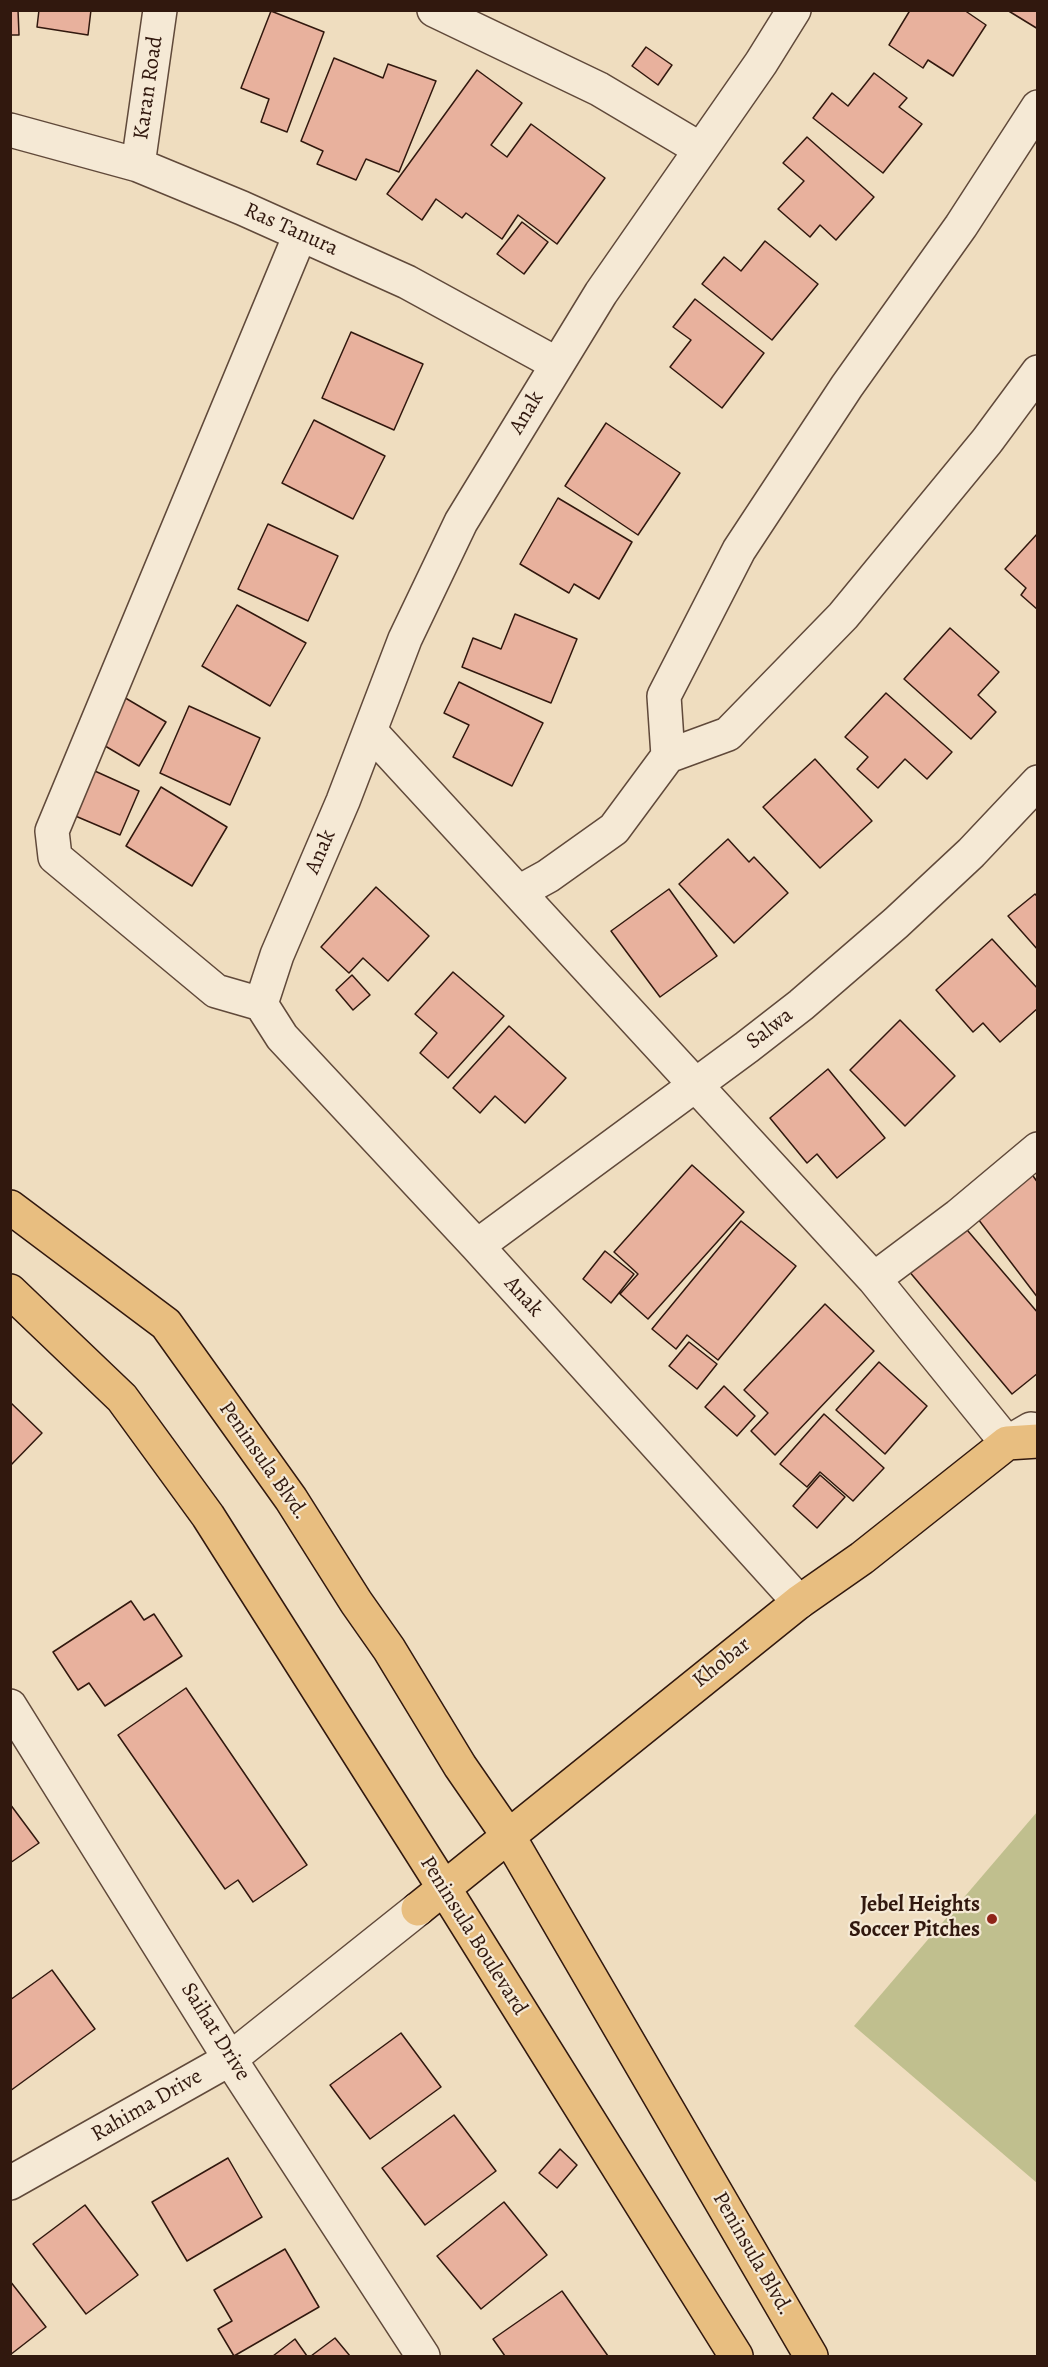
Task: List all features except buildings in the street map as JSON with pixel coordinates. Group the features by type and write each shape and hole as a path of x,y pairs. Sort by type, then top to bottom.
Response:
{"main road":[{"name":"Peninsula Blvd.","path":"10,1207 166,1324 291,1499 356,1602 389,1649 460,1766 510,1837 811,2356"},
{"name":"Peninsula Boulevard","path":"10,1291 122,1398 208,1516 444,1888 736,2356"},
{"name":"Khobar","path":"418,1909 799,1602 1022,1442"}],"street":[{"name":"Karan Road","path":"138,165 160,10"},
{"path":"434,10 486,21 700,149"},
{"name":"Anak","path":"794,10 601,293 461,522 405,639 343,801 277,955 261,1004 282,1037 477,1246 799,1602"},
{"path":"668,756 664,696 739,550 848,386 962,226 1038,107"},
{"name":"Ras Tanura","path":"10,130 138,165 407,282 557,364"},
{"path":"261,1004 216,990 72,872 55,857 52,831 300,235"},
{"path":"519,892 549,876 614,829 668,756 728,734 843,616 987,441 1038,372"},
{"path":"370,731 1022,1442 1038,1425"},
{"name":"Salwa","path":"477,1246 801,1005 896,923 971,853 1038,782"},
{"path":"874,1279 958,1216 1038,1149"},
{"name":"Saihat Drive","path":"10,1706 230,2059 423,2356"},
{"name":"Rahima Drive","path":"10,2183 230,2059 418,1909"}],"shaded area":[{"name":"Jebel Heights Soccer Pitches","path":"1037,1812 1037,2183 854,2026"}],"place":[{"name":"Jebel Heights Soccer Pitches","path":"992,1919"}]}
